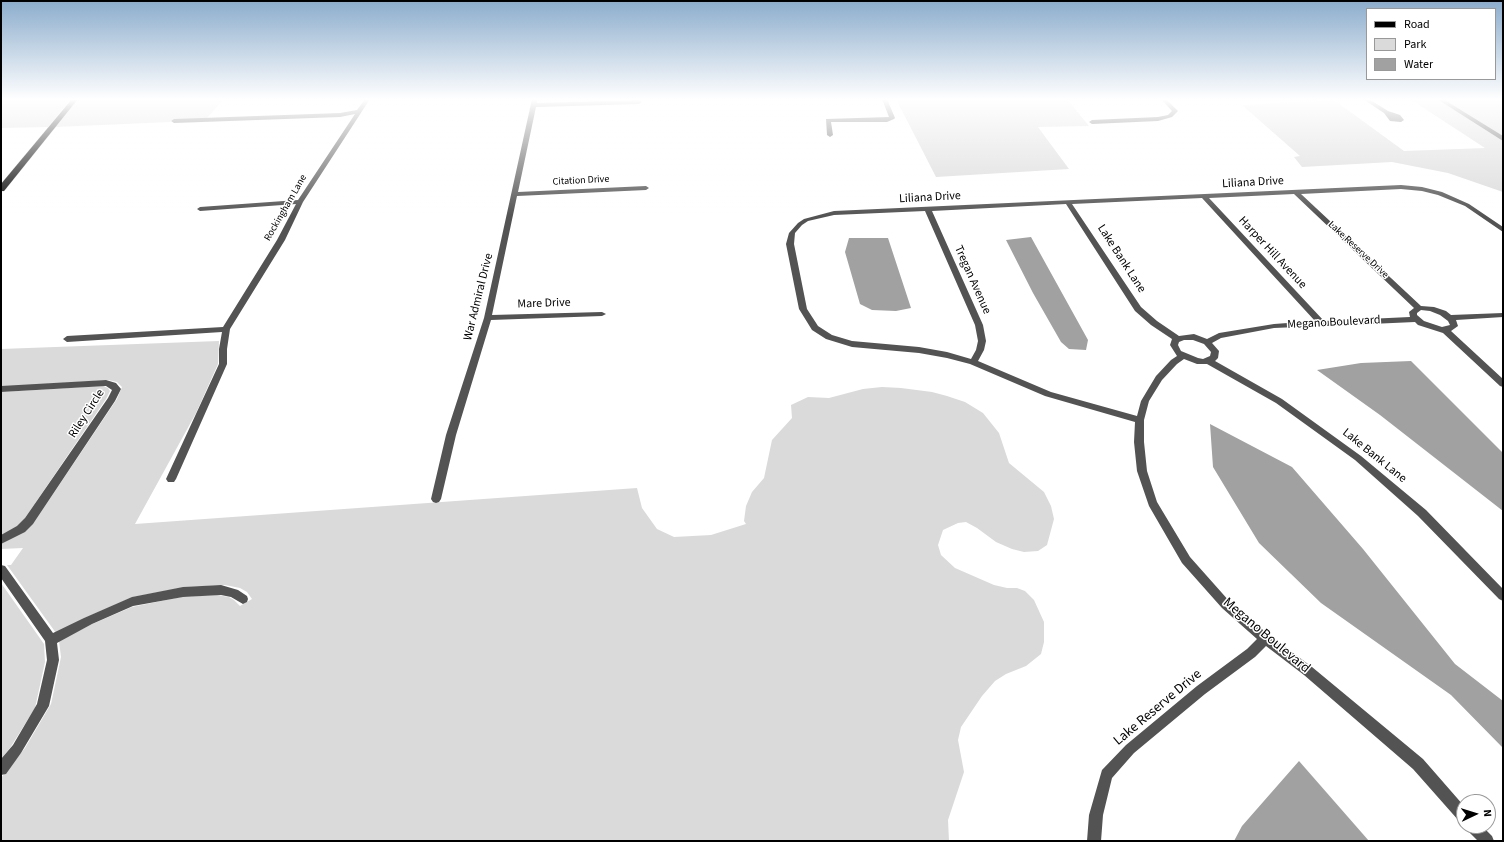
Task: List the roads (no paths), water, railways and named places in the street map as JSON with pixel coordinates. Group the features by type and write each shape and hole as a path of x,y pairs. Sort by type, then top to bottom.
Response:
{"main road":[{"path":"1,189 42,138"}],"street":[{"name":"Rockingham Lane","path":"171,479 223,364 223,349 226,329 281,240 300,202 341,138"},
{"name":"War Admiral Drive","path":"436,499 451,435 488,318 528,138"},
{"name":"Liliana Drive","path":"1140,420 1048,394 973,362 947,355 919,350 852,344 829,338 815,328 803,309 790,244 792,233 806,220 834,213 1401,187 1422,189 1440,193 1467,205 1503,230"},
{"name":"Citation Drive","path":"516,194 646,188"},
{"name":"Lake Reserve Drive","path":"1296,192 1419,308"},
{"name":"Harper Hill Avenue","path":"1204,196 1323,324"},
{"path":"200,209 300,202"},
{"name":"Lake Bank Lane","path":"1068,203 1138,308 1154,324 1178,339"},
{"name":"Tregan Avenue","path":"928,209 979,325 982,341 980,350 973,362"},
{"path":"1445,330 1454,326 1454,323 1450,318 1437,311 1419,308 1413,312 1416,319 1427,326 1445,330 1503,384"},
{"name":"Mare Drive","path":"488,318 602,314"},
{"path":"1450,318 1503,315"},
{"name":"Megano Boulevard","path":"1207,342 1219,336 1274,326 1416,319"},
{"path":"67,339 226,329"},
{"path":"1188,337 1201,339 1207,342 1212,346 1215,355 1209,361 1197,361 1183,356 1175,349 1175,342 1178,339 1188,337"},
{"name":"Megano Boulevard","path":"1183,356 1174,362 1159,378 1145,401 1140,420 1139,442 1142,471 1152,503 1186,560 1226,605 1265,639 1308,671 1418,764 1456,807"},
{"name":"Lake Bank Lane","path":"1209,361 1279,401 1358,458 1422,512 1503,596"},
{"name":"Riley Circle","path":"1,389 106,383 113,385 116,389 112,399 29,521 21,528 1,540"},
{"path":"1,569 51,640 53,660 43,706 17,749 1,769"},
{"path":"51,640 88,621 132,602 183,592 221,590 234,592 243,599"},
{"name":"Lake Reserve Drive","path":"1094,841 1096,815 1107,775 1130,749 1201,690 1251,653 1265,639"}],"water":[{"path":"1031,237 1088,340 1086,350 1069,349 1061,342 1033,293 1006,240"},
{"path":"849,238 888,238 911,308 896,311 872,310 860,304 845,252"},
{"path":"1411,361 1503,453 1503,511 1380,415 1317,370 1361,363"},
{"path":"1210,424 1292,467 1363,549 1455,664 1503,701 1503,748 1451,695 1321,603 1259,543 1213,467"},
{"path":"1299,761 1369,841 1234,841 1242,826"}]}
